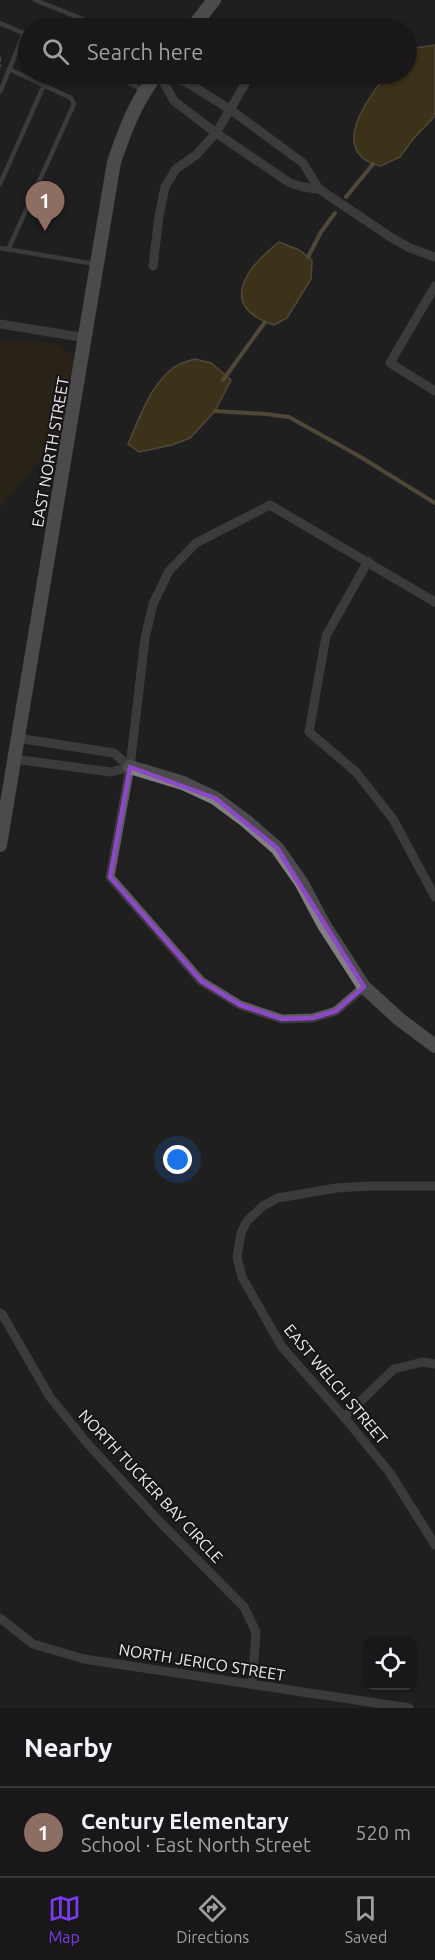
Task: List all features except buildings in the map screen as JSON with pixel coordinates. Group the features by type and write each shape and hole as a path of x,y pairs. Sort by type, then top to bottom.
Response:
{"street":[{"path":"200,18 214,0"},
{"name":"EAST NORTH STREET","path":"0,845 114,162 129,120 150,84"},
{"path":"165,84 174,101 216,133 290,183 319,189"},
{"path":"191,84 231,110 303,163 319,189 392,238 410,248 435,257"},
{"path":"153,266 165,187 176,169 196,155 216,133 245,84"},
{"path":"435,286 390,363 435,391"},
{"path":"0,324 86,338"},
{"path":"364,987 336,1011 313,1018 282,1018 240,1005 201,981 110,877 130,767 145,638 153,604 168,571 196,543 270,505 435,602"},
{"path":"368,561 326,636 309,732 356,771 393,819 435,897"},
{"path":"17,738 114,753 130,767 183,783 215,798 246,820 277,848 301,882 324,925 364,987 399,1019 435,1046"},
{"path":"14,759 111,772 130,767"},
{"name":"EAST WELCH STREET","path":"435,1186 395,1185 336,1188 278,1198 256,1211 247,1221 241,1233 237,1257 242,1277 282,1347 390,1473 435,1545"},
{"name":"NORTH TUCKER BAY CIRCLE","path":"0,1313 50,1396 87,1443 159,1521 244,1607 256,1632 252,1685"},
{"path":"344,1417 394,1369 423,1362 435,1364"},
{"name":"NORTH JERICO STREET","path":"0,1618 33,1644 84,1659 409,1708"}],"lane":[{"path":"35,0 80,18"},
{"path":"0,23 18,31"},
{"path":"0,92 18,50"},
{"path":"9,69 18,73"},
{"path":"130,84 144,91"},
{"path":"0,184 44,85 70,98 74,104 8,250"},
{"path":"0,248 96,265"}],"path":[{"path":"0,57 0,67"}],"highlighted area":[{"path":"130,767 215,798 277,848 364,987 336,1011 313,1018 282,1019 240,1005 201,981 110,877"}],"shaded area":[{"path":"435,45 435,116 400,157 381,166 374,164 358,152 354,142 359,117 380,84 417,84 417,48"},
{"path":"279,242 299,250 312,260 311,279 287,318 274,325 256,317 246,308 242,297 243,286 256,263"},
{"path":"0,341 57,343 74,358 60,435 0,508"},
{"path":"195,359 211,363 231,380 215,411 190,438 172,445 139,452 128,444 151,393 173,368"}],"waterway":[{"path":"346,197 373,164"},
{"path":"308,257 321,232 335,213"},
{"path":"223,380 265,322"},
{"path":"215,411 289,417 359,456 435,503"}],"place":[{"name":"Century Elementary","path":"45,231"}]}
